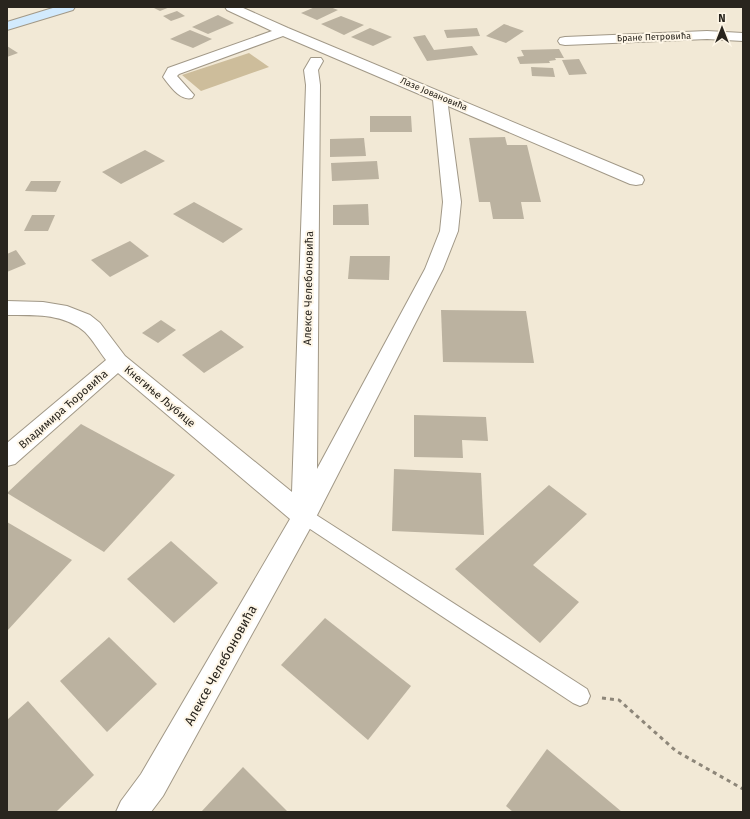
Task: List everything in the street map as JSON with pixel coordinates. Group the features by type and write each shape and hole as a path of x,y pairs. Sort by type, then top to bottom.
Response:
{"main road":[{"path":"7,26 69,7"}],"street":[{"name":"Лазе Јовановића","path":"231,7 636,180"},
{"path":"187,95 170,77 173,71 283,30"},
{"name":"Бране Петровића","path":"565,41 707,35 743,38"},
{"name":"Алексе Челебоновића","path":"304,516 313,85 311,70 316,61"},
{"name":"Алексе Челебоновића","path":"132,812 152,785 304,516 434,269 450,231 452,202 440,97"},
{"name":"Кнегиње Љубице","path":"7,308 43,309 67,313 83,320 94,328 118,361 304,516"},
{"name":"Владимира Ћоровића","path":"7,457 118,361"}],"lane":[{"path":"304,516 580,696"}],"path":[{"path":"580,696 619,700 676,751 743,789"}],"shaded area":[{"path":"249,53 269,67 201,91 182,75"}],"building":[{"path":"152,7 170,7 160,11"},
{"path":"315,7 330,7 338,10 317,20 301,13"},
{"path":"177,11 185,16 171,21 163,16"},
{"path":"218,15 234,23 208,34 192,27"},
{"path":"341,16 364,25 344,35 321,24"},
{"path":"504,24 524,31 506,43 486,36"},
{"path":"370,28 392,37 373,46 351,37"},
{"path":"477,28 480,36 447,38 444,30"},
{"path":"190,30 212,39 193,48 170,39"},
{"path":"425,35 434,50 472,46 478,55 427,61 413,37"},
{"path":"7,46 18,53 7,57"},
{"path":"559,49 564,58 555,58 556,60 549,61 550,63 520,64 517,57 524,56 521,50"},
{"path":"579,59 587,74 569,75 562,60"},
{"path":"531,67 553,68 555,77 532,76"},
{"path":"370,116 411,116 412,132 370,132"},
{"path":"505,137 507,145 527,145 541,202 521,202 524,219 493,219 490,202 479,202 469,138"},
{"path":"364,138 366,156 330,157 330,139"},
{"path":"145,150 165,161 121,184 102,172"},
{"path":"377,161 379,179 332,181 331,163"},
{"path":"31,181 61,181 56,192 25,191"},
{"path":"194,202 243,229 223,243 173,214"},
{"path":"368,204 369,225 333,225 333,205"},
{"path":"32,215 55,215 48,231 24,231"},
{"path":"130,241 149,256 110,277 91,260"},
{"path":"16,250 26,264 7,272 7,254"},
{"path":"350,256 390,256 389,280 348,279"},
{"path":"441,310 526,311 534,363 443,362"},
{"path":"161,320 176,330 158,343 142,333"},
{"path":"221,330 244,347 204,373 182,355"},
{"path":"414,415 486,417 488,441 462,440 463,458 414,457"},
{"path":"81,424 175,475 104,552 7,493"},
{"path":"394,469 481,473 484,535 392,531"},
{"path":"549,485 587,514 533,565 579,602 540,643 455,569"},
{"path":"7,522 72,560 7,631"},
{"path":"171,541 218,583 174,623 127,579"},
{"path":"325,618 411,686 368,740 281,665"},
{"path":"109,637 157,684 107,732 60,681"},
{"path":"28,701 94,775 56,812 7,812 7,720"},
{"path":"547,749 622,812 513,812 506,806"},
{"path":"243,767 288,812 201,812"}]}
